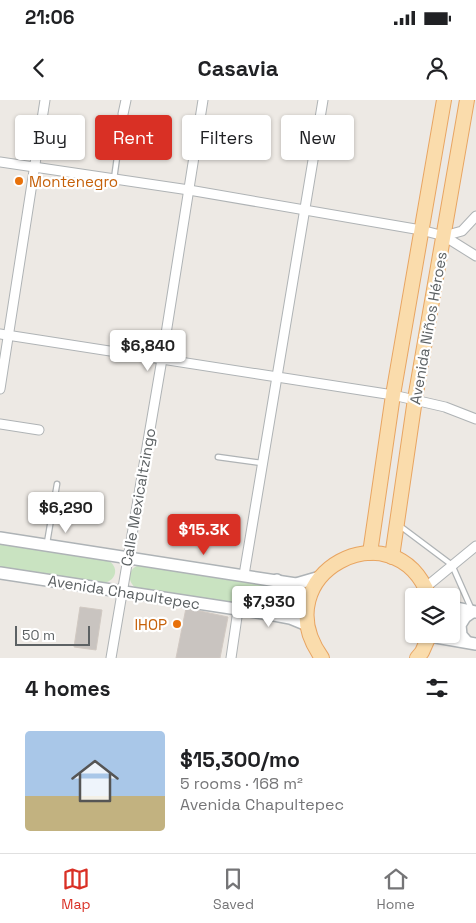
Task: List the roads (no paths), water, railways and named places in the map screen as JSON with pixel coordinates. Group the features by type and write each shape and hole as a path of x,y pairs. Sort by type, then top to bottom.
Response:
{"main road":[{"name":"Avenida Niños Héroes","path":"370,553 393,395 444,100"},
{"name":"Avenida Niños Héroes","path":"392,556 416,399 467,100"},
{"path":"322,658 312,642 307,625 306,612 308,600 320,577 330,567 342,559 355,554 370,553 392,556 406,564 425,588"},
{"path":"417,658 426,643"}],"street":[{"path":"0,389 4,334 45,100"},
{"path":"123,114 126,100"},
{"name":"Calle Mexicaltzingo","path":"111,658 162,359 203,100"},
{"path":"244,575 323,100"},
{"path":"0,162 189,190 422,230 444,236 476,256"},
{"path":"444,236 462,231 476,216"},
{"path":"4,334 416,399 445,407 476,419"},
{"path":"0,424 39,430"},
{"path":"0,538 296,584 320,577"},
{"path":"432,588 452,566 476,546"},
{"name":"Avenida Chapultepec","path":"0,573 269,614 290,618 307,625"},
{"path":"269,614 279,609 284,598 277,580"},
{"path":"460,609 474,612"},
{"path":"231,658 238,610"},
{"path":"472,643 462,635 460,625 465,617 474,612"}],"lane":[{"path":"114,179 123,114"},
{"path":"218,457 263,463"},
{"path":"47,545 57,484"},
{"path":"396,524 452,566 474,612"}],"place":[{"name":"Montenegro","path":"19,181"},
{"name":"IHOP","path":"177,624"}]}
